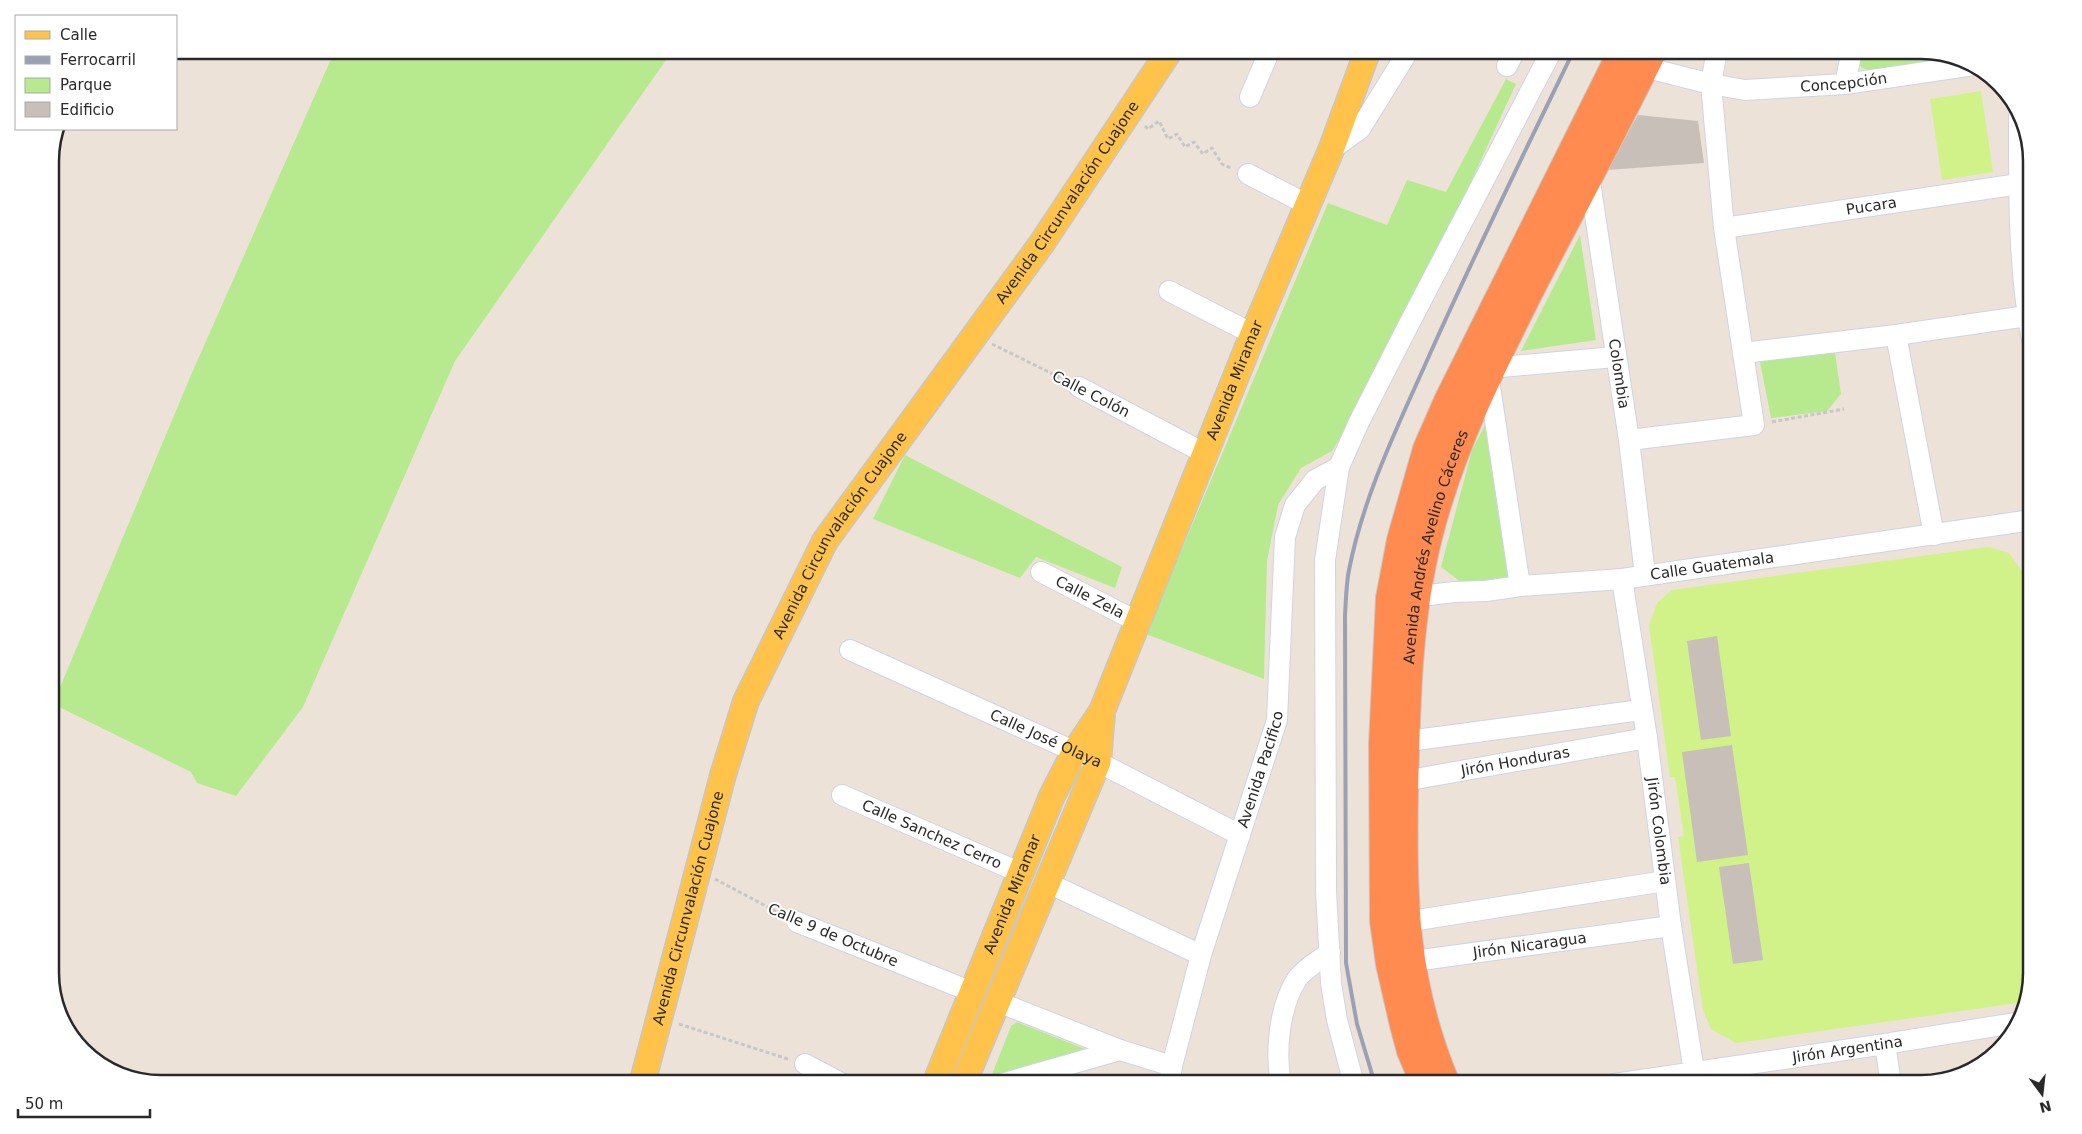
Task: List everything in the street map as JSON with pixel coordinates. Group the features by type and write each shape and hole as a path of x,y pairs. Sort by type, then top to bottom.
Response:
{"highway":[{"name":"Avenida Andrés Avelino Cáceres","path":"1421,1075 1411,1050 1395,921 1403,837 1394,781 1394,743 1408,694 1401,540 1427,449 1448,401 1619,59"},
{"name":"Avenida Andrés Avelino Cáceres","path":"1403,598 1428,538 1445,479 1489,370 1648,59"},
{"name":"Avenida Andrés Avelino Cáceres","path":"1400,963 1424,1020 1443,1075"}],"main road":[{"name":"Avenida Circunvalación Cuajone","path":"644,1075 723,774 746,701 825,541 1042,243 1164,59"},
{"name":"Avenida Miramar","path":"939,1075 1052,796 1074,753 1102,711 1253,334 1331,150 1365,59"},
{"name":"Avenida Miramar","path":"967,1075 1098,762 1102,711"}],"street":[{"path":"1250,96 1266,59"},
{"path":"1331,150 1360,129 1403,59"},
{"path":"1352,1075 1337,1020 1331,983 1326,891 1325,560 1338,467 1408,324 1547,59"},
{"name":"Concepción","path":"1651,59 1711,84 1745,90 1846,84 1961,67"},
{"path":"1629,440 1754,425 1724,228 1711,84 1715,59"},
{"path":"1846,84 1850,59"},
{"path":"2020,135 2019,184 2023,213"},
{"path":"1248,174 1308,205"},
{"name":"Colombia","path":"1589,175 1629,440 1645,575"},
{"name":"Pucara","path":"1724,228 2019,184"},
{"path":"1169,291 1253,334"},
{"path":"1743,354 2023,317"},
{"path":"1896,335 1934,535"},
{"path":"1520,586 1489,370 1615,357"},
{"name":"Calle Colón","path":"1079,388 1206,454"},
{"name":"Avenida Pacifico","path":"1171,1075 1201,955 1276,720 1285,536 1295,505 1315,480 1338,467"},
{"name":"Calle Guatemala","path":"1403,598 1454,592 1486,591 1520,586 1622,579 2023,521"},
{"name":"Calle Zela","path":"1041,572 1138,622"},
{"name":"Jirón Colombia","path":"1622,579 1641,710 1647,738 1664,881 1695,1075"},
{"name":"Calle José Olaya","path":"850,650 1074,753 1098,762 1240,835"},
{"name":"Jirón Honduras","path":"1394,743 1641,710"},
{"name":"Jirón Honduras","path":"1394,781 1647,738"},
{"name":"Calle Sanchez Cerro","path":"842,795 1021,873"},
{"path":"1395,921 1664,881"},
{"path":"1048,883 1201,955"},
{"name":"Calle 9 de Octubre","path":"797,922 972,992"},
{"name":"Jirón Nicaragua","path":"1400,963 1671,926"},
{"path":"1279,1075 1277,1066 1283,1009 1298,978 1330,952"},
{"path":"998,1002 1120,1050 1171,1075"},
{"name":"Jirón Argentina","path":"1718,1075 1885,1044 2010,1024"},
{"path":"1885,1044 1890,1075"},
{"path":"1032,1075 1120,1050"},
{"path":"805,1064 826,1075"}],"path":[{"path":"1132,107 1140,122 1148,129 1159,122 1168,139 1177,134 1185,146 1194,142 1203,154 1212,148 1222,164 1248,174"},
{"name":"Calle Colón","path":"975,335 1079,388"},
{"path":"1754,425 1844,409"},
{"name":"Calle 9 de Octubre","path":"698,870 797,922"},
{"path":"660,1018 805,1064"}],"green space":[{"path":"331,59 667,59 455,361 303,707 236,796 197,783 191,772 59,707 59,690 191,375"},
{"path":"1859,59 1940,61 1872,72 1861,67"},
{"path":"1506,79 1516,84 1463,199 1351,420 1332,451 1301,468 1278,505 1267,561 1264,679 1146,634 1328,203 1387,225 1407,180 1446,192"},
{"path":"1981,91 1993,172 1942,180 1930,99"},
{"path":"1580,235 1596,340 1521,351"},
{"path":"1834,346 1841,394 1827,411 1771,418 1759,357"},
{"path":"1485,425 1508,577 1462,583 1441,567 1472,450"},
{"path":"905,455 1122,567 1115,588 1036,557 1020,578 873,519"},
{"path":"1988,547 2009,553 2023,573 2023,974 2019,1003 1736,1043 1711,1029 1703,1010 1678,837 1684,836 1675,777 1670,777 1649,625 1657,603 1672,590"},
{"path":"1017,1022 1085,1049 1086,1055 1018,1075 992,1075 1011,1026"}],"building":[{"path":"1638,115 1698,121 1704,163 1607,170"},
{"path":"1717,636 1731,736 1701,740 1687,641"},
{"path":"1732,745 1748,855 1697,862 1682,752"},
{"path":"1749,863 1763,960 1733,964 1719,867"}],"railway":[{"path":"1372,1075 1357,1024 1346,963 1345,615 1349,570 1371,491 1391,440 1479,246 1570,59"}]}
